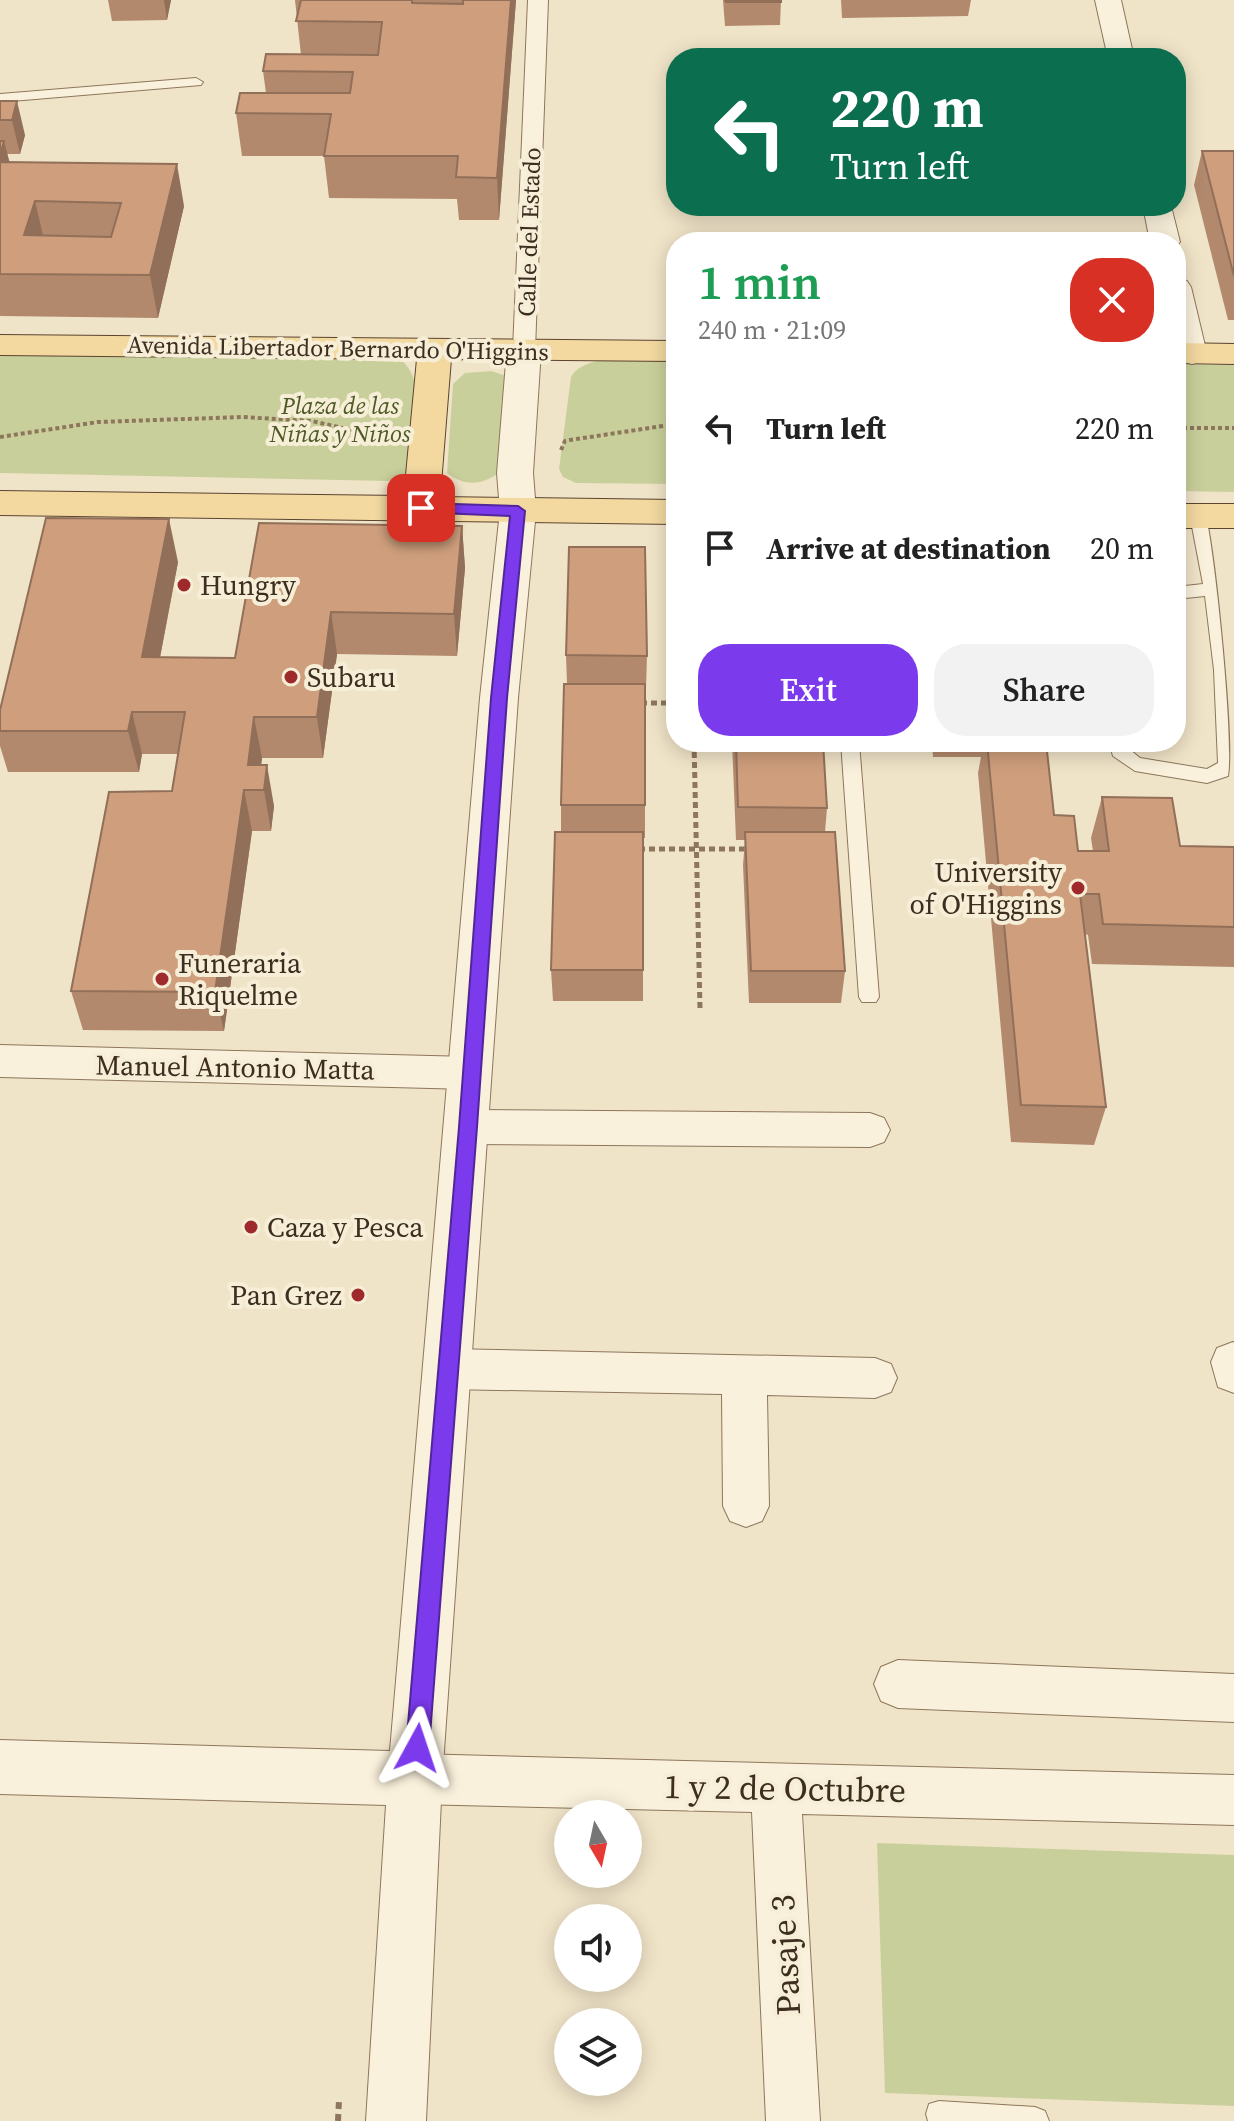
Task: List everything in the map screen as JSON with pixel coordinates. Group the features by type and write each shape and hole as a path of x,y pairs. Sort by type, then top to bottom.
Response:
{"main road":[{"name":"Avenida Libertador Bernardo O'Higgins","path":"0,345 666,351"},
{"path":"421,508 435,349"},
{"path":"1186,354 1234,354"},
{"path":"0,503 666,512"},
{"path":"1187,516 1234,516"}],"street":[{"name":"Calle del Estado","path":"396,2121 415,1779 499,698 518,511 516,464 524,350 538,0"},
{"path":"1108,0 1119,48"},
{"name":"Manuel Antonio Matta","path":"0,1061 470,1073"},
{"path":"468,1127 870,1130"},
{"path":"448,1369 875,1378"},
{"path":"744,1375 746,1506"},
{"path":"898,1684 1234,1698"},
{"name":"1 y 2 de Octubre","path":"0,1767 1234,1800"},
{"name":"Pasaje 3","path":"776,1788 793,2121"}],"lane":[{"path":"0,98 196,82"},
{"path":"1120,752 1135,764 1207,776 1222,771 1227,763 1227,704 1212,589 1187,516"},
{"path":"1186,592 1212,589"},
{"path":"851,752 869,997"},
{"path":"939,2114 1035,2121"}],"path":[{"path":"0,437 123,420 279,415 354,428 396,441 407,464 425,467"},
{"path":"516,464 559,458 565,441 574,438 602,437 641,427 666,425"},
{"path":"1186,428 1234,428"},
{"path":"632,703 666,703"},
{"path":"694,752 700,1009"},
{"path":"624,849 755,848"}],"green space":[{"name":"Plaza de las Niñas y Niños","path":"0,352 398,356 412,374 415,386 416,440 410,474 388,481 0,473"},
{"path":"619,358 666,358 666,484 576,483 563,477 559,469 571,377 590,363"},
{"path":"1186,364 1234,365 1234,492 1186,491"},
{"path":"491,371 510,377 506,467 485,481 470,483 447,473 453,384 465,373"},
{"path":"877,1843 1234,1855 1234,2106 885,2093"}],"building":[{"path":"301,0 412,0 412,3 463,4 463,0 511,0 497,178 456,177 458,156 324,156 331,114 236,113 240,93 350,93 353,72 263,71 266,54 378,55 382,22 296,21"},
{"path":"781,0 781,2 726,2"},
{"path":"0,101 17,101 12,120 0,120"},
{"path":"1202,151 1234,151 1234,276"},
{"path":"0,162 177,164 150,275 0,274","holes":["35,201 121,203 111,237 24,235"]},
{"path":"46,518 169,519 142,657 235,658 259,523 462,526 454,614 331,612 317,717 254,717 248,765 267,765 264,790 244,790 215,992 71,991 109,792 172,791 185,712 132,712 128,731 0,731 0,710"},
{"path":"569,547 645,547 647,656 566,655"},
{"path":"564,684 645,684 645,805 561,805"},
{"path":"736,752 824,752 827,808 738,807"},
{"path":"988,752 1047,752 1054,815 1074,816 1078,851 1109,851 1102,797 1172,798 1180,846 1234,847 1234,927 1103,924 1099,894 1080,894 1106,1107 1021,1105"},
{"path":"555,832 643,832 643,970 551,970"},
{"path":"745,832 835,832 845,971 751,971"}],"place":[{"name":"Hungry","path":"184,585"},
{"name":"Subaru","path":"291,677"},
{"name":"University of O'Higgins","path":"1078,888"},
{"name":"Funeraria Riquelme","path":"162,979"},
{"name":"Caza y Pesca","path":"251,1227"},
{"name":"Pan Grez","path":"358,1295"}],"route":[{"path":"417,1748 468,1127 499,698 512,546 518,511 421,508"}]}
